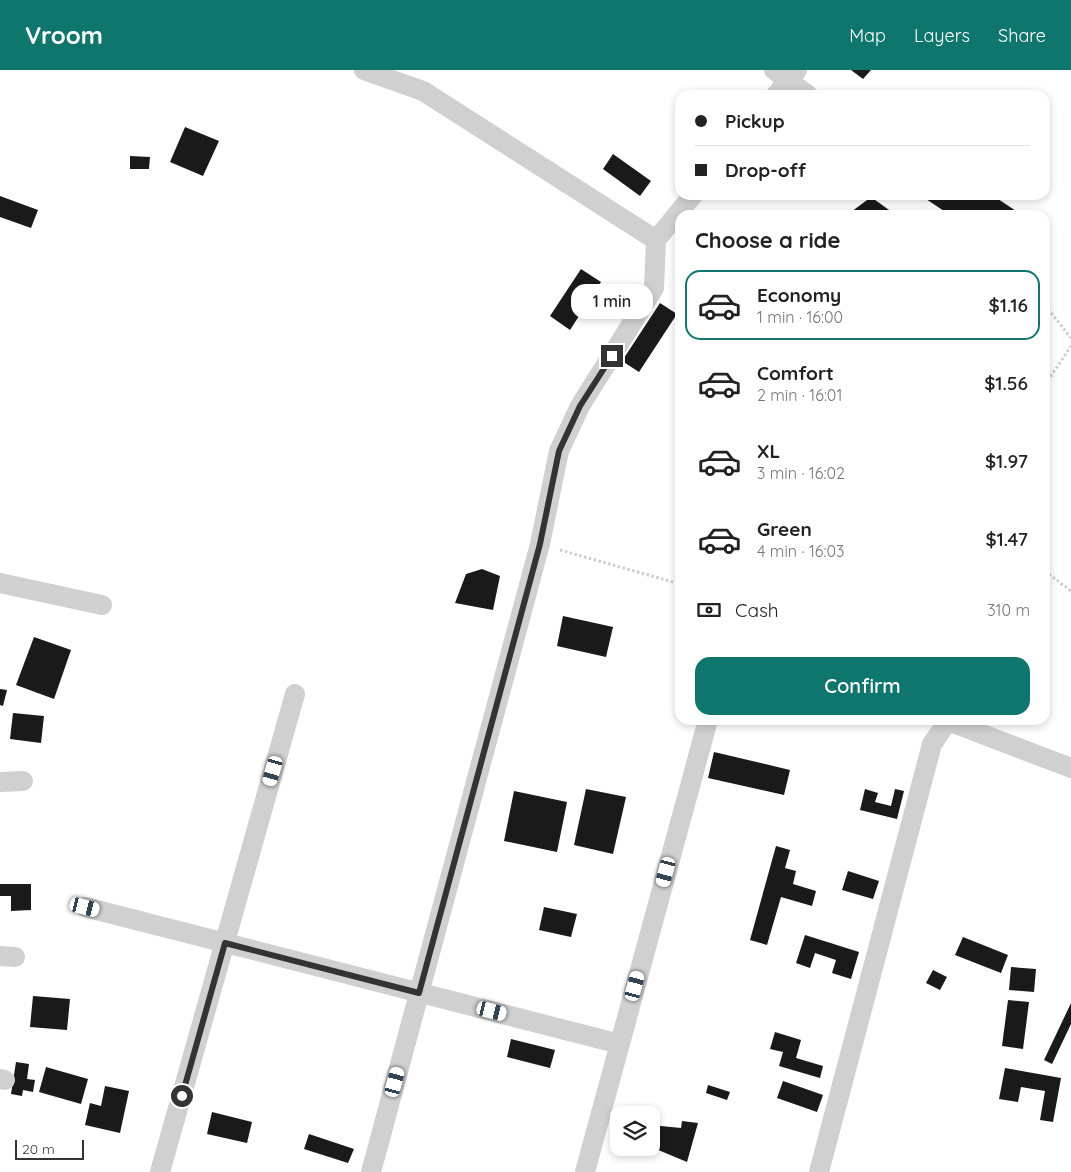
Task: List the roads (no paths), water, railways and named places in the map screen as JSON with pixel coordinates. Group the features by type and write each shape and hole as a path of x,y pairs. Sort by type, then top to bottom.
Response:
{"street":[{"path":"364,70 423,91 656,240"},
{"path":"784,79 800,90"},
{"path":"681,210 689,200"},
{"path":"371,1172 540,544 559,451 580,406 654,288 656,240 675,217"},
{"path":"0,583 102,606"},
{"path":"160,1172 295,694"},
{"path":"585,1172 707,725"},
{"path":"819,1172 932,744 945,725"},
{"path":"958,725 1071,768"},
{"path":"0,782 22,781"},
{"path":"85,907 620,1044"}]}
